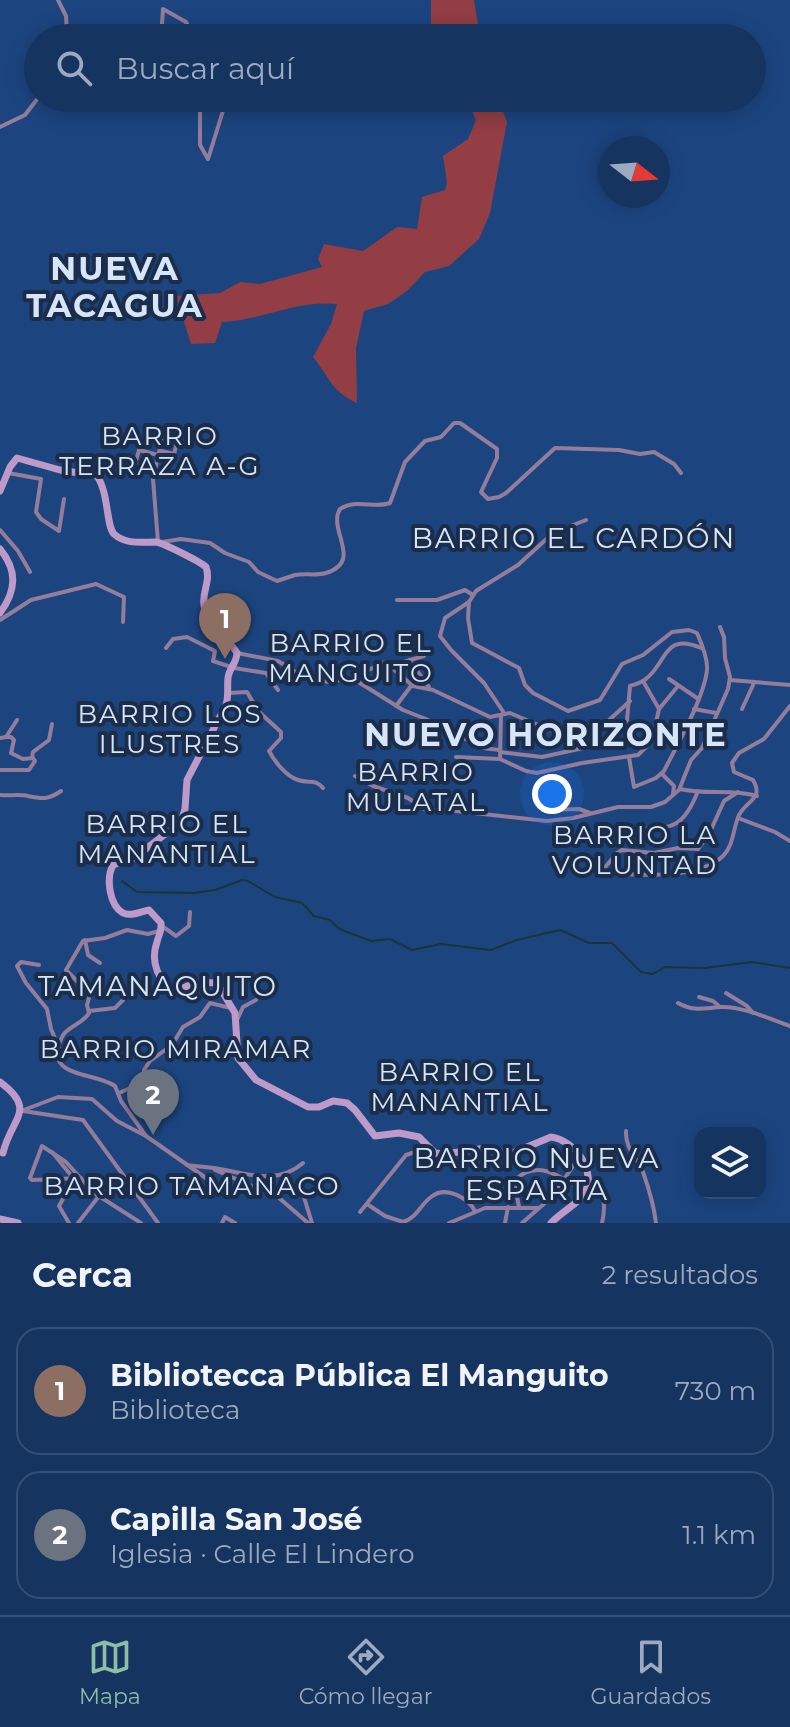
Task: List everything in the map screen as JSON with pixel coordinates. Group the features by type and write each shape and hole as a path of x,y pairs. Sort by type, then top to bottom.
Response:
{"street":[{"path":"58,0 66,24"},
{"path":"162,24 163,9 187,24"},
{"path":"0,127 27,112"},
{"path":"200,112 200,145 208,159 223,112"},
{"path":"0,491 15,459 94,474 102,484 109,525 115,535 134,542 181,539 210,543 225,553 249,562 258,572 277,581 296,575 328,572 338,566 344,546 337,530 338,511 354,502 382,506 390,503 405,462 425,441 441,437 454,423 460,423 497,449 497,458 482,487 483,496 488,499 506,493 555,448 654,452 674,464 681,473"},
{"path":"158,542 153,491 164,430"},
{"path":"155,469 135,464 139,450 174,454 179,435"},
{"path":"7,472 41,479 36,512 59,531 64,499"},
{"path":"586,520 553,533 518,565 473,595 469,602 468,618 472,643 519,668 525,685 533,693 568,711 600,700 622,664 643,655 672,632 695,632 707,669 694,709 662,774 634,787 629,757"},
{"path":"0,530 18,551 30,572"},
{"path":"158,542 206,567 209,580 203,598 204,609 237,653 278,661 305,678 329,682 352,678 381,663 390,666 411,686 429,689 487,716 510,713 562,733 608,721 630,701"},
{"path":"0,549 7,558 13,585 11,597 0,613"},
{"path":"0,620 31,600 96,584 124,597 123,622"},
{"path":"397,600 437,600 465,590 473,595"},
{"path":"469,602 448,614 442,622 440,636 484,683 502,714 500,759"},
{"path":"355,776 408,798 429,811 517,816 547,821 618,807 651,807 672,797 680,789 691,760 702,748 726,695 730,680 720,627"},
{"path":"166,648 173,639 187,637 215,651 213,661 266,673 278,690"},
{"path":"352,678 396,706 483,748 542,757 608,743 625,724 630,686 643,681 668,650 684,644 701,648"},
{"path":"190,912 189,926 176,936 162,928 151,910 128,915 122,912 110,886 110,870 115,864 134,858 181,822 187,780 219,721 229,693 228,678 237,653"},
{"path":"390,666 424,656"},
{"path":"409,660 429,689"},
{"path":"669,679 697,698"},
{"path":"730,680 790,685"},
{"path":"643,681 659,709"},
{"path":"742,709 754,683"},
{"path":"396,706 411,686"},
{"path":"456,757 500,759 537,773 567,765 641,754 649,745 659,709 678,686"},
{"path":"229,693 247,692 258,711 281,732 281,738 269,751 280,766 296,779 316,781 323,788"},
{"path":"694,709 716,713"},
{"path":"757,796 753,780 734,772 732,763 739,753 764,739 789,710"},
{"path":"3,738 17,720"},
{"path":"0,770 29,770 35,764 32,754 49,740 52,724"},
{"path":"3,738 11,737 15,742 11,753 23,759 32,758"},
{"path":"662,774 674,786 672,797"},
{"path":"680,789 757,796"},
{"path":"0,795 26,795 39,800 61,791"},
{"path":"638,828 657,828 683,821 698,791"},
{"path":"738,792 724,801 710,832 698,849 678,848 654,853 620,851 602,871 656,876 709,864 726,851 738,818 757,796"},
{"path":"549,810 579,809 592,813"},
{"path":"738,818 790,841"},
{"path":"85,940 105,938 127,930 148,934 162,928"},
{"path":"162,928 156,945 157,973 170,988 177,991 196,982 214,982 237,1020 239,1062 268,1089 311,1108 333,1101 347,1103 373,1135 407,1134 421,1138 440,1154 486,1148 510,1154 553,1137 573,1146 588,1178 596,1184 603,1199 602,1223"},
{"path":"85,940 88,955 100,963"},
{"path":"85,940 66,970 90,994 89,1011 86,1020 63,1035 57,1058 63,1068 112,1083 146,1136"},
{"path":"39,965 21,962 17,966 47,1009 59,1050"},
{"path":"726,993 747,1006 754,1015"},
{"path":"699,997 713,1001 720,1007"},
{"path":"89,1011 115,1008 123,1000"},
{"path":"237,1020 243,1007 256,1000"},
{"path":"119,1093 141,1083 150,1061 172,1045 183,1027 200,1017 210,1003 233,1009"},
{"path":"678,1003 695,1010 720,1007 790,1026"},
{"path":"0,1082 17,1095 21,1111 2,1156"},
{"path":"0,1088 17,1095"},
{"path":"21,1111 53,1097 82,1097 96,1102 126,1127 146,1136 206,1178"},
{"path":"21,1111 83,1120 158,1223"},
{"path":"626,1131 626,1144 643,1172 656,1223"},
{"path":"81,1178 30,1178 42,1146 52,1151 81,1178 99,1196 141,1223"},
{"path":"360,1212 406,1155 429,1147"},
{"path":"52,1151 74,1179"},
{"path":"522,1223 553,1196 579,1155"},
{"path":"185,1165 260,1177 291,1173 303,1163"},
{"path":"205,1167 278,1197 310,1223"},
{"path":"519,1207 513,1184 521,1175 543,1169 585,1192"},
{"path":"551,1223 585,1192 588,1178"},
{"path":"69,1223 59,1206 74,1179"},
{"path":"367,1204 385,1216 403,1222 412,1218 431,1197 445,1193 465,1199 475,1211"},
{"path":"303,1194 310,1223"},
{"path":"78,1223 99,1196"},
{"path":"505,1223 508,1207"},
{"path":"449,1223 485,1208 538,1208"},
{"path":"121,1223 127,1215"},
{"path":"222,1223 225,1217 235,1223"},
{"path":"0,1219 18,1223"}],"shaded area":[{"path":"431,0 474,0 478,24 431,24"},
{"path":"472,112 503,112 507,122 490,213 479,239 449,266 425,272 407,291 388,304 364,311 356,348 357,403 336,389 313,357 331,324 337,304 294,307 222,322 215,343 191,344 176,296 220,293 240,282 260,284 322,267 318,259 324,244 363,251 397,227 417,229 422,197 445,190 447,182 443,156 468,139 476,120"}],"waterway":[{"path":"122,881 137,892 194,893 248,881 275,897 302,903 314,916 330,920 347,932 371,941 390,939 412,950 441,944 491,950 560,930 589,943 612,943 641,972 653,974 665,967 705,968 752,962 790,968"}],"place":[{"name":"Bibliotecca Pública El Manguito","path":"225,659"},
{"name":"Capilla San José","path":"153,1135"}],"district":[{"name":"NUEVA TACAGUA","path":"115,286"},
{"name":"BARRIO TERRAZA A-G","path":"160,451"},
{"name":"BARRIO EL CARDÓN","path":"574,538"},
{"name":"BARRIO EL MANGUITO","path":"351,658"},
{"name":"BARRIO LOS ILUSTRES","path":"170,729"},
{"name":"NUEVO HORIZONTE","path":"546,734"},
{"name":"BARRIO MULATAL","path":"416,787"},
{"name":"BARRIO EL MANANTIAL","path":"167,839"},
{"name":"BARRIO LA VOLUNTAD","path":"635,850"},
{"name":"TAMANAQUITO","path":"158,986"},
{"name":"BARRIO MIRAMAR","path":"176,1049"},
{"name":"BARRIO EL MANANTIAL","path":"460,1087"},
{"name":"BARRIO NUEVA ESPARTA","path":"537,1174"},
{"name":"BARRIO TAMANACO","path":"192,1186"}]}
